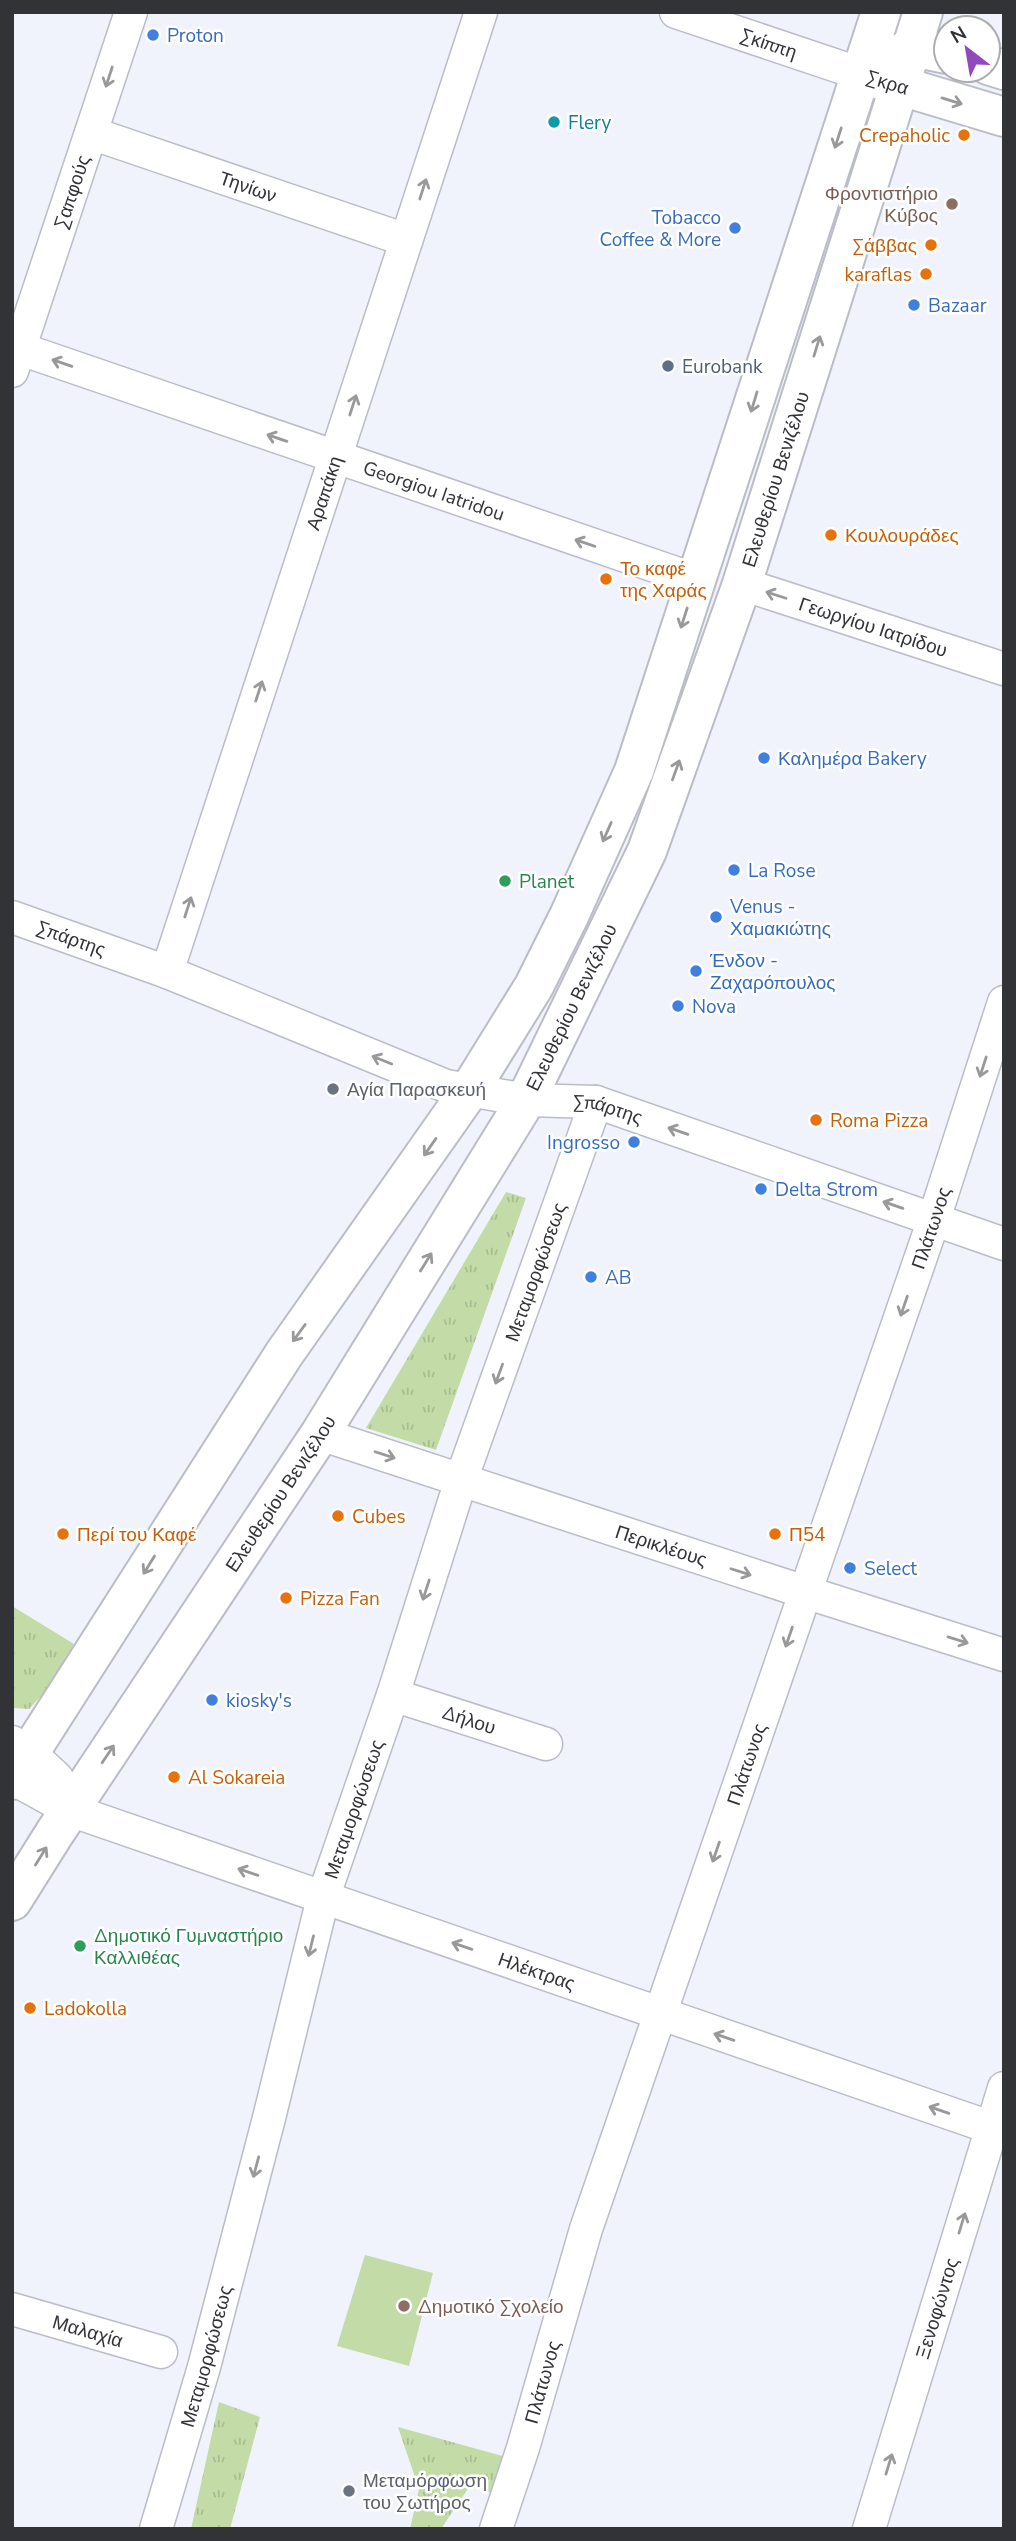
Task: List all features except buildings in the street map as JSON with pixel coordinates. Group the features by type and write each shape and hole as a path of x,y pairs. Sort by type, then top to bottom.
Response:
{"main road":[{"path":"16,1766 284,1354 469,1091 534,986 569,916 634,771 881,12"},
{"name":"Σκρα","path":"861,74 927,38"},
{"name":"Ελευθερίου Βενιζέλου","path":"12,1901 320,1434 526,1100 647,851 742,584 901,85 927,38"},
{"name":"Σκρα","path":"861,74 1004,117"}],"street":[{"name":"Σαπφούς","path":"15,355 131,12"},
{"name":"Αραπάκη","path":"167,972 481,12"},
{"name":"Σκίππη","path":"676,12 861,74"},
{"name":"Τηνίων","path":"91,133 406,240"},
{"name":"Georgiou Iatridou","path":"15,355 337,458 696,580"},
{"name":"Γεωργίου Ιατρίδου","path":"742,584 1004,669"},
{"name":"Σπάρτης","path":"12,917 167,972 446,1086 526,1100 596,1102 1004,1244"},
{"name":"Πλάτωνος","path":"496,2529 523,2448 586,2229 934,1219 1004,1002"},
{"name":"Μεταμορφώσεως","path":"156,2529 204,2367 323,1898 393,1695 461,1480 596,1102"},
{"name":"Περικλέους","path":"320,1434 1004,1655"},
{"name":"Δήλου","path":"393,1695 546,1744"},
{"name":"Ηλέκτρας","path":"16,1766 70,1810 998,2130"},
{"name":"Ξενοφώντος","path":"869,2529 998,2130 1004,2088"},
{"name":"Μαλαχία","path":"12,2309 161,2352"}],"green space":[{"path":"506,1192 526,1198 436,1450 366,1428"},
{"path":"12,1606 74,1644 52,1684 29,1709 12,1708"},
{"path":"365,2255 433,2273 409,2366 337,2346"},
{"path":"219,2402 260,2417 230,2529 191,2529"},
{"path":"398,2427 506,2457 493,2494 471,2484 441,2529 410,2529 419,2489"}],"place":[{"name":"Proton","path":"153,35"},
{"name":"Flery","path":"554,122"},
{"name":"Crepaholic","path":"964,135"},
{"name":"Φροντιστήριο Κύβος","path":"952,204"},
{"name":"Tobacco Coffee & More","path":"735,228"},
{"name":"Σάββας","path":"931,245"},
{"name":"karaflas","path":"926,274"},
{"name":"Bazaar","path":"914,305"},
{"name":"Eurobank","path":"668,366"},
{"name":"Κουλουράδες","path":"831,535"},
{"name":"Το καφέ της Χαράς","path":"606,579"},
{"name":"Καλημέρα Bakery","path":"764,758"},
{"name":"La Rose","path":"734,870"},
{"name":"Planet","path":"505,881"},
{"name":"Venus - Χαμακιώτης","path":"716,917"},
{"name":"Ένδον - Ζαχαρόπουλος","path":"696,971"},
{"name":"Nova","path":"678,1006"},
{"name":"Αγία Παρασκευή","path":"333,1089"},
{"name":"Roma Pizza","path":"816,1120"},
{"name":"Ingrosso","path":"634,1142"},
{"name":"Delta Strom","path":"761,1189"},
{"name":"AB","path":"591,1277"},
{"name":"Cubes","path":"338,1516"},
{"name":"Περί του Καφέ","path":"63,1534"},
{"name":"Π54","path":"775,1534"},
{"name":"Select","path":"850,1568"},
{"name":"Pizza Fan","path":"286,1598"},
{"name":"kiosky's","path":"212,1700"},
{"name":"Al Sokareia","path":"174,1777"},
{"name":"Δημοτικό Γυμναστήριο Καλλιθέας","path":"80,1946"},
{"name":"Ladokolla","path":"30,2008"},
{"name":"Δημοτικό Σχολείο","path":"404,2306"},
{"name":"Μεταμόρφωση του Σωτήρος","path":"349,2491"}]}
